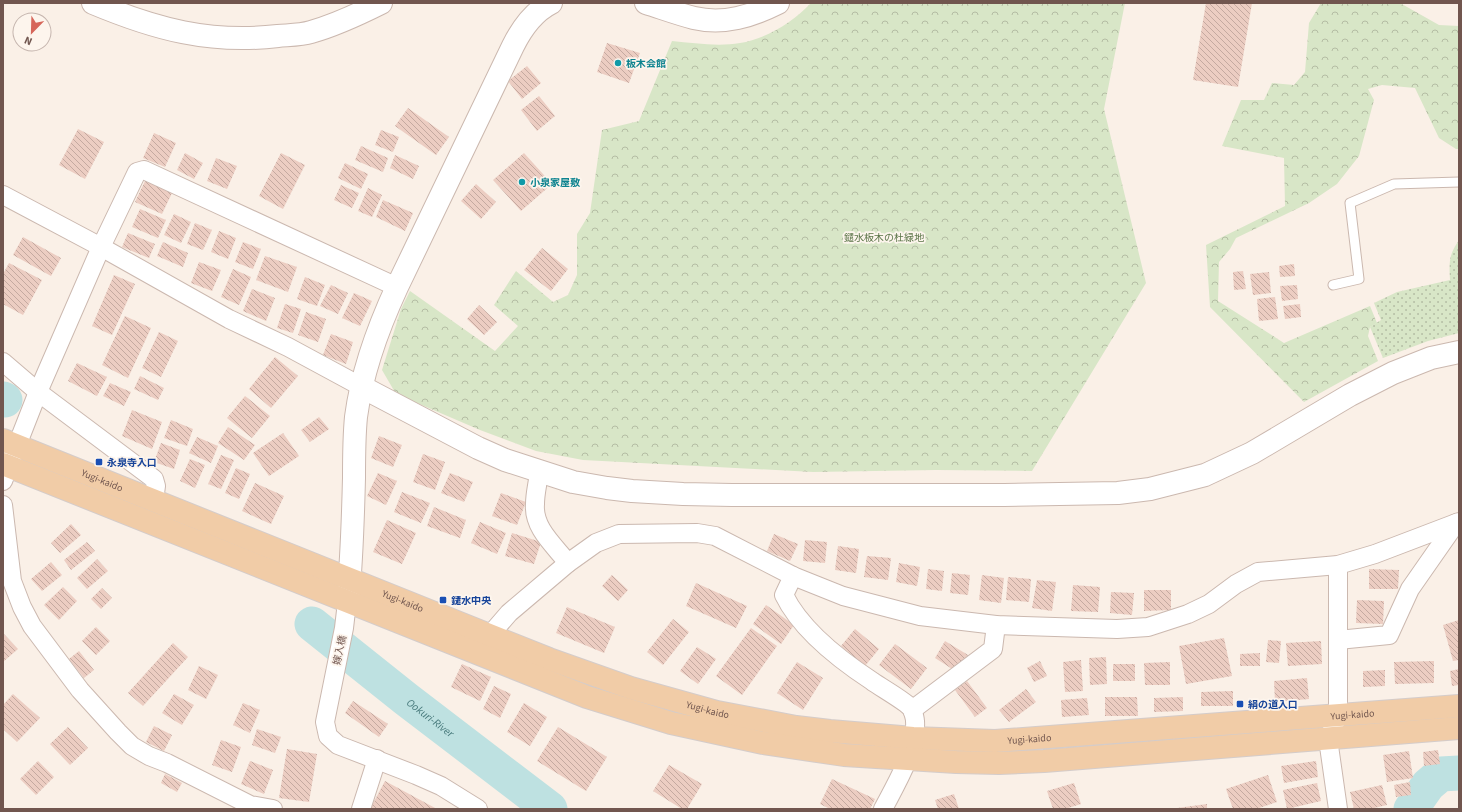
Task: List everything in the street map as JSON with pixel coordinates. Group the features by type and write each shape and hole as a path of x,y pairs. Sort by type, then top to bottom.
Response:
{"main road":[{"name":"Yugi-kaido","path":"14,438 154,500 549,659 613,682 717,712 796,727 913,738 995,741 1459,706"},
{"path":"5,470 348,602 587,697 671,723 763,743 844,755 908,760 999,763 1459,728"}],"street":[{"path":"93,3 118,14 153,26 186,34 230,38 260,38 309,32 337,24 381,3"},
{"path":"348,602 352,555 354,440 356,416 372,347 397,286 518,35 531,18 551,3"},
{"path":"646,3 695,18 721,20 750,15 778,3"},
{"path":"5,470 14,438 37,394 101,247 137,172 144,170 397,286"},
{"path":"3,195 101,247 229,319 288,347 478,448 505,460 573,482 632,491 683,494 1004,495 1118,493 1150,489 1205,475 1232,463 1350,395 1431,358 1459,352"},
{"path":"3,362 37,394 154,479 156,486 154,500"},
{"path":"539,472 534,504 538,526 568,563"},
{"path":"3,505 7,582 32,626 46,647 80,690 132,746 149,756 167,763 250,805 273,809"},
{"path":"490,635 509,613 568,563 596,543 619,534 697,533 715,536 793,576 843,596 883,608 920,616 996,625 1117,629 1148,627 1188,614 1209,604 1236,584 1258,572 1338,565 1375,554 1457,522"},
{"path":"1338,640 1389,636 1410,589 1457,522"},
{"path":"1338,565 1338,716 1328,739 1338,809"},
{"path":"793,576 784,595 790,606 808,628 852,668 900,700 912,710 915,721 908,760 883,809"},
{"name":"嫁入橋","path":"348,602 325,722 328,736 343,748 377,759 441,786 478,809"},
{"path":"912,710 993,650 996,625"},
{"path":"361,809 377,759"}],"lane":[{"path":"1333,285 1359,279 1350,202 1394,184 1459,182"}],"green space":[{"name":"鑓水板木の杜緑地","path":"811,3 1125,3 1104,109 1146,283 1032,471 936,470 813,472 583,460 536,451 480,430 396,394 382,370 401,309 410,291 495,351 518,326 494,305 516,271 553,302 568,295 577,275 577,234 590,213 602,130 639,121 672,41 723,45 750,41 778,29 796,17"},
{"path":"1321,3 1400,3 1439,25 1459,26 1459,149 1456,149 1439,138 1415,88 1382,85 1368,89 1374,100 1359,156 1337,184 1309,203 1236,238 1230,249 1219,262 1218,301 1284,343 1370,306 1377,323 1370,327 1368,336 1378,361 1304,402 1210,307 1206,245 1285,206 1284,158 1222,146 1241,100 1264,100 1272,83 1294,85 1305,72 1309,23"},
{"path":"1459,240 1459,333 1428,341 1383,358 1370,327 1381,320 1374,303 1397,292 1450,280 1450,258"}],"building":[{"path":"1206,3 1252,3 1238,87 1193,80"},
{"name":"板木会館","path":"607,43 640,53 629,83 597,72"},
{"path":"527,66 541,83 522,99 508,81"},
{"path":"539,96 555,116 537,131 521,110"},
{"path":"408,108 449,137 436,155 395,126"},
{"path":"78,129 104,142 85,179 59,165"},
{"path":"381,130 399,137 393,152 375,145"},
{"path":"154,133 176,143 165,167 143,158"},
{"path":"361,146 388,158 383,172 355,160"},
{"path":"185,153 203,163 194,179 177,170"},
{"path":"281,153 305,165 283,209 259,196"},
{"name":"小泉家屋敷","path":"524,153 552,184 521,211 493,180"},
{"path":"395,155 419,166 413,179 390,168"},
{"path":"216,158 237,166 227,189 207,181"},
{"path":"345,163 368,174 361,189 338,178"},
{"path":"146,179 173,191 162,214 135,202"},
{"path":"476,184 496,202 481,219 461,201"},
{"path":"341,185 359,193 352,208 334,200"},
{"path":"368,188 382,195 372,217 358,211"},
{"path":"383,200 413,213 405,231 376,217"},
{"path":"140,209 166,220 158,238 132,227"},
{"path":"174,214 191,222 181,243 164,235"},
{"path":"195,223 212,230 203,250 187,244"},
{"path":"219,231 236,238 228,259 211,252"},
{"path":"128,233 155,244 149,258 122,247"},
{"path":"23,237 61,258 51,276 13,255"},
{"path":"163,242 188,253 183,267 157,256"},
{"path":"243,242 261,249 253,269 235,262"},
{"path":"542,248 568,269 551,291 524,270"},
{"path":"265,256 297,267 288,292 256,280"},
{"path":"199,262 221,270 212,291 191,283"},
{"path":"9,263 42,280 23,315 3,304 3,274"},
{"path":"1294,264 1295,276 1280,277 1279,266"},
{"path":"233,269 251,277 239,305 221,297"},
{"path":"1243,271 1246,289 1234,290 1233,272"},
{"path":"1269,272 1271,293 1253,295 1250,274"},
{"path":"114,275 135,284 112,335 92,326"},
{"path":"305,277 325,285 317,306 297,299"},
{"path":"331,285 348,293 338,314 320,306"},
{"path":"1297,285 1298,299 1282,301 1280,286"},
{"path":"252,289 275,298 266,321 243,311"},
{"path":"354,293 372,301 360,326 342,318"},
{"path":"1275,297 1278,319 1259,321 1257,299"},
{"path":"285,304 301,309 293,333 277,328"},
{"path":"1300,304 1301,317 1285,319 1283,306"},
{"path":"479,305 497,322 484,335 467,319"},
{"path":"306,312 326,319 318,342 298,335"},
{"path":"125,316 151,328 128,378 102,365"},
{"path":"159,332 178,341 161,377 142,368"},
{"path":"331,334 353,342 346,364 323,355"},
{"path":"275,357 298,376 271,408 249,389"},
{"path":"77,363 107,377 97,396 68,381"},
{"path":"140,376 164,388 158,400 134,389"},
{"path":"110,383 131,392 124,406 103,396"},
{"path":"245,396 270,416 252,438 227,418"},
{"path":"132,410 162,422 152,449 122,436"},
{"path":"319,417 329,429 310,442 301,430"},
{"path":"171,420 193,429 187,446 164,438"},
{"path":"228,427 255,445 244,460 218,443"},
{"path":"283,433 299,456 269,476 253,453"},
{"path":"379,436 402,445 393,467 371,458"},
{"path":"197,437 218,446 211,463 189,453"},
{"path":"161,443 180,450 174,469 154,462"},
{"path":"423,454 445,462 435,490 413,482"},
{"path":"221,455 234,460 221,489 208,484"},
{"path":"190,459 205,465 195,488 180,481"},
{"path":"236,468 250,474 239,499 225,493"},
{"path":"378,473 397,481 386,505 367,496"},
{"path":"450,473 473,482 464,502 441,493"},
{"path":"255,483 284,496 271,524 242,511"},
{"path":"402,492 430,503 421,523 394,512"},
{"path":"501,493 526,502 517,525 492,516"},
{"path":"434,507 466,520 460,538 427,526"},
{"path":"387,520 416,533 402,564 373,552"},
{"path":"480,522 506,533 497,554 471,543"},
{"path":"71,524 81,535 60,553 51,543"},
{"path":"512,533 541,542 534,564 505,556"},
{"path":"774,534 798,544 790,561 767,551"},
{"path":"805,540 827,542 825,563 803,561"},
{"path":"87,542 95,551 71,570 64,560"},
{"path":"838,546 859,549 856,573 835,570"},
{"path":"867,556 891,558 888,580 864,577"},
{"path":"97,559 108,571 87,589 77,578"},
{"path":"51,562 62,575 42,591 31,579"},
{"path":"899,563 920,567 917,586 896,582"},
{"path":"928,569 944,571 942,591 926,589"},
{"path":"1369,569 1399,570 1398,589 1369,589"},
{"path":"952,573 970,575 968,595 950,593"},
{"path":"612,575 628,590 618,601 602,586"},
{"path":"982,575 1004,578 1001,603 979,600"},
{"path":"1008,577 1031,579 1029,602 1006,600"},
{"path":"1037,580 1056,582 1052,611 1032,608"},
{"path":"696,583 747,606 736,628 686,606"},
{"path":"1073,585 1100,587 1098,612 1071,611"},
{"path":"63,587 77,601 59,620 44,605"},
{"path":"102,588 112,598 101,609 91,599"},
{"path":"1144,590 1171,590 1171,610 1144,611"},
{"path":"1111,592 1134,593 1132,615 1110,613"},
{"path":"1357,600 1384,601 1383,624 1356,623"},
{"path":"766,605 794,625 781,644 753,624"},
{"path":"567,607 615,627 604,653 556,633"},
{"path":"673,619 689,632 663,665 647,652"},
{"path":"1459,620 1459,660 1453,661 1443,625"},
{"path":"96,627 110,641 96,655 82,641"},
{"path":"751,628 777,646 742,695 716,676"},
{"path":"855,629 879,649 865,666 841,646"},
{"path":"3,633 18,649 3,662"},
{"path":"1224,638 1232,676 1186,684 1179,646"},
{"path":"1268,640 1281,641 1279,663 1266,662"},
{"path":"945,641 968,655 957,672 935,658"},
{"path":"1321,641 1322,664 1288,666 1286,643"},
{"path":"173,643 188,657 143,706 128,693"},
{"path":"895,644 927,668 911,689 879,665"},
{"path":"697,647 716,659 698,684 680,671"},
{"path":"79,651 94,670 84,678 69,659"},
{"path":"1260,653 1260,666 1240,666 1240,654"},
{"path":"1106,657 1107,684 1090,685 1089,658"},
{"path":"1081,660 1083,691 1065,692 1063,662"},
{"path":"1040,661 1047,676 1034,682 1027,668"},
{"path":"1434,661 1434,683 1395,684 1394,662"},
{"path":"797,662 823,678 803,710 777,693"},
{"path":"1170,662 1170,685 1145,685 1144,663"},
{"path":"462,664 491,677 480,701 451,687"},
{"path":"1113,664 1135,664 1135,681 1113,681"},
{"path":"199,666 218,675 206,699 188,690"},
{"path":"1459,669 1459,685 1452,686 1450,671"},
{"path":"1385,670 1385,686 1363,687 1363,671"},
{"path":"1307,678 1309,699 1275,702 1274,681"},
{"path":"967,681 987,708 975,717 955,690"},
{"path":"494,686 511,694 500,718 483,709"},
{"path":"1026,689 1036,702 1009,722 999,710"},
{"path":"1233,691 1233,706 1201,706 1201,692"},
{"path":"13,694 40,718 17,742 3,729 3,705"},
{"path":"174,694 194,705 182,725 162,713"},
{"path":"1105,697 1137,697 1138,716 1105,716"},
{"path":"1183,697 1183,711 1154,712 1154,698"},
{"path":"1087,698 1089,715 1062,717 1061,700"},
{"path":"353,701 388,724 379,737 345,713"},
{"path":"243,703 260,710 250,733 233,725"},
{"path":"524,703 547,717 530,746 507,732"},
{"path":"154,726 172,735 164,751 146,742"},
{"path":"68,727 88,748 70,765 50,744"},
{"path":"558,727 607,757 586,791 537,761"},
{"path":"257,729 281,737 275,753 252,745"},
{"path":"221,740 241,747 232,772 212,765"},
{"path":"287,749 317,754 309,802 279,798"},
{"path":"1438,750 1440,764 1424,766 1423,752"},
{"path":"1409,751 1413,778 1387,782 1383,755"},
{"path":"38,761 54,777 36,795 20,779"},
{"path":"250,761 273,770 264,794 241,784"},
{"path":"1316,761 1318,777 1284,783 1281,766"},
{"path":"669,765 702,784 687,809 682,809 653,791"},
{"path":"165,774 182,783 177,792 161,783"},
{"path":"1268,775 1277,802 1256,809 1233,809 1226,789"},
{"path":"832,779 875,799 870,809 830,809 820,804"},
{"path":"385,781 437,809 370,809"},
{"path":"1410,782 1411,795 1396,797 1394,785"},
{"path":"1074,783 1081,804 1065,809 1053,809 1047,791"},
{"path":"1317,783 1321,801 1287,809 1283,790"},
{"path":"1382,785 1387,805 1370,809 1354,809 1350,792"},
{"path":"954,794 959,809 938,809 935,800"},
{"path":"1207,804 1207,809 1177,809 1177,808"}],"waterway":[{"name":"Ookuri-River","path":"312,624 406,699 550,809"},
{"name":"Ookuri-River","path":"1411,809 1428,785 1441,774 1459,773"}],"place":[{"name":"板木会館","path":"618,63"},
{"name":"小泉家屋敷","path":"522,182"},
{"name":"永泉寺入口","path":"99,462"},
{"name":"鑓水中央","path":"443,600"},
{"name":"絹の道入口","path":"1240,704"}]}
